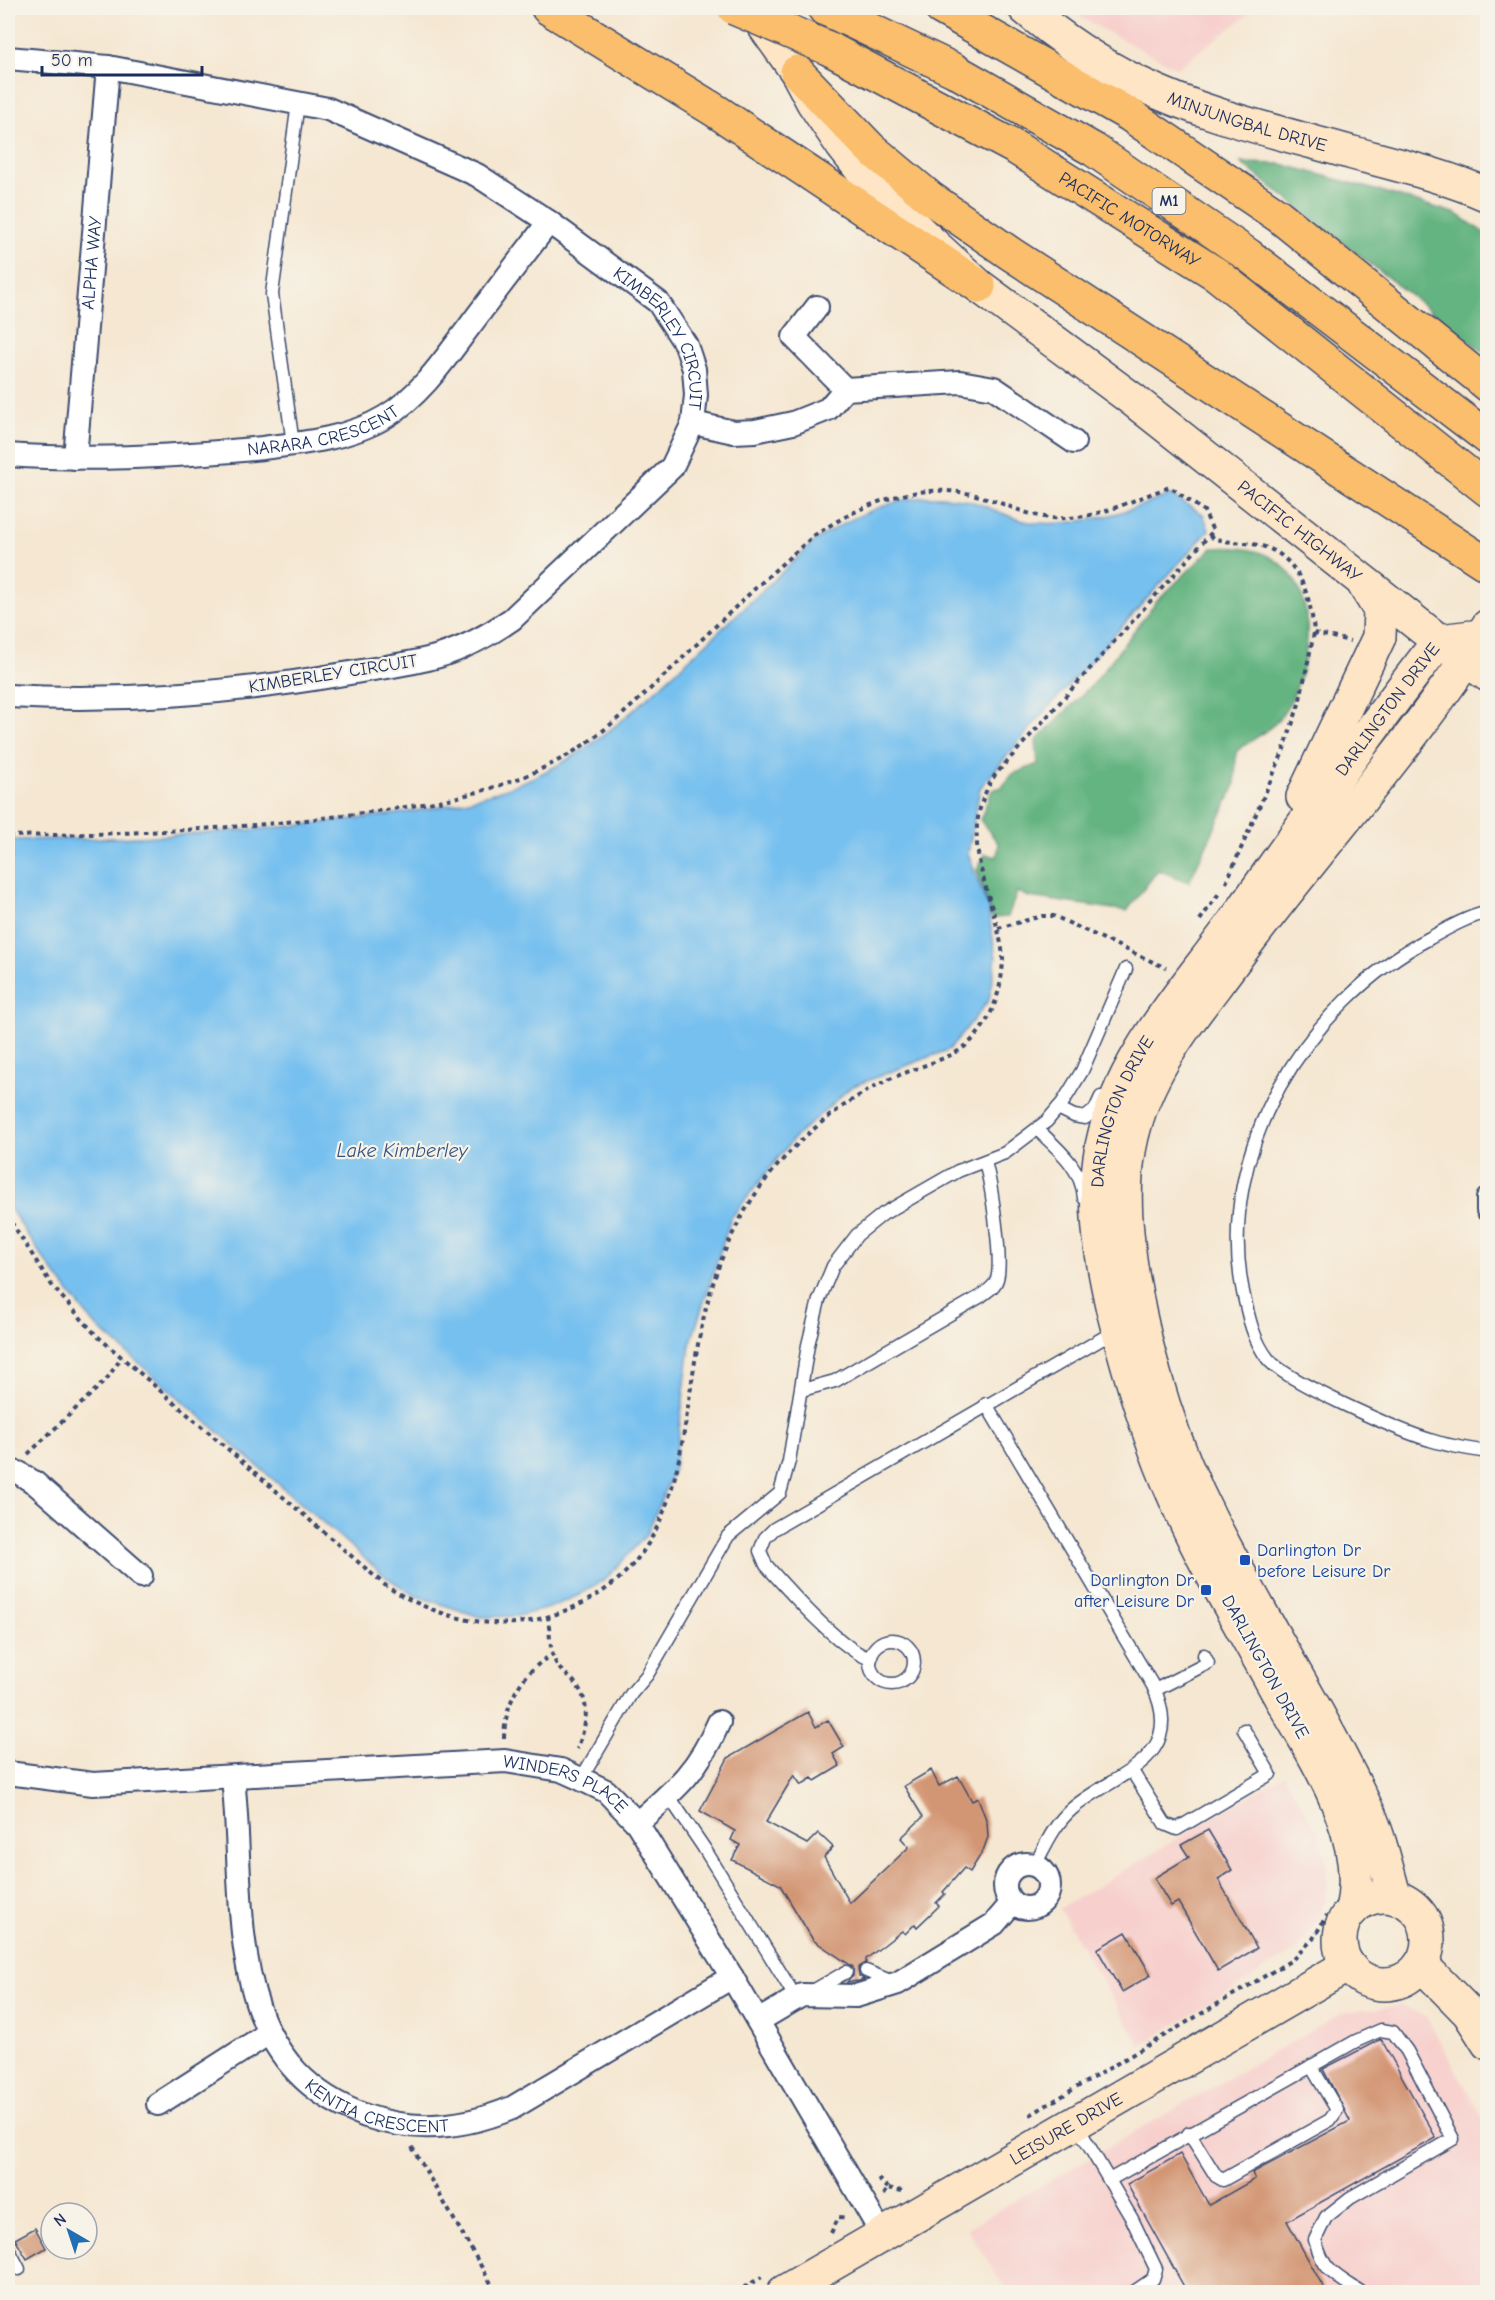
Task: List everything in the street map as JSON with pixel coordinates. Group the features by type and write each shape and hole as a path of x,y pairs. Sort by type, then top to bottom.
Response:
{"highway":[{"path":"548,8 716,111 979,286"},
{"name":"PACIFIC MOTORWAY","path":"734,8 830,49 1016,148 1216,274 1488,490"},
{"name":"PACIFIC MOTORWAY","path":"824,8 954,70 1094,150 1248,255 1488,438"},
{"path":"941,8 1130,115 1279,216 1488,385"},
{"path":"797,72 870,148 930,198 1011,254 1475,557"}],"street":[{"name":"PACIFIC HIGHWAY","path":"751,8 797,72 823,118 879,192 979,286 1132,399 1439,641 1482,647"},
{"name":"MINJUNGBAL DRIVE","path":"1025,8 1067,41 1104,65 1169,97 1285,134 1445,179 1488,195"},
{"name":"KIMBERLEY CIRCUIT","path":"8,58 108,67 328,109 477,175 549,222 658,302 674,322 694,369 696,395 693,423 672,467 512,619 488,635 462,647 418,661 272,686 150,695 8,696"},
{"name":"ALPHA WAY","path":"75,458 108,67"},
{"name":"NARARA CRESCENT","path":"8,455 75,458 194,455 293,444 362,428 386,417 406,402 436,370 549,222"},
{"path":"817,307 794,337 845,389"},
{"path":"693,423 734,432 755,431 793,423 828,409 845,389 960,382 994,388 1074,442"},
{"path":"1291,839 1304,795 1381,631 1378,603 1358,578"},
{"name":"DARLINGTON DRIVE","path":"1352,1910 1354,1858 1344,1821 1315,1760 1180,1510 1143,1420 1107,1283 1100,1234 1098,1179 1101,1151 1112,1108 1115,1078 1439,641"},
{"name":"DARLINGTON DRIVE","path":"1395,1898 1368,1811 1210,1518 1182,1455 1156,1380 1137,1302 1125,1224 1125,1185 1132,1131 1155,1074 1196,1013 1278,901 1482,647"},
{"path":"1488,1199 1488,1210"},
{"path":"12,1472 35,1482 141,1576"},
{"path":"637,1823 686,1779 704,1756 719,1722"},
{"name":"WINDERS PLACE","path":"8,1773 93,1784 233,1778 505,1761 561,1770 606,1791 637,1823 732,1977 882,2234"},
{"name":"KENTIA CRESCENT","path":"233,1778 246,1964 257,2007 269,2034 284,2056 303,2077 343,2106 400,2125 453,2126 483,2120 512,2108 732,1977"},
{"path":"1019,1865 1035,1865 1047,1876 1050,1887 1046,1897 1033,1908 1022,1908 1012,1903 1006,1893 1007,1877 1019,1865"},
{"path":"1371,1898 1395,1898 1415,1908 1427,1929 1428,1941 1421,1965 1411,1975 1384,1984 1370,1982 1357,1975 1348,1965 1340,1943 1341,1931 1352,1910 1371,1898"},
{"path":"758,2021 799,1996 856,1996 898,1983 999,1921 1012,1903"},
{"name":"LEISURE DRIVE","path":"796,2288 882,2234 1348,1965"},
{"path":"1421,1965 1469,2013 1488,2043"},
{"path":"158,2104 269,2034"}],"lane":[{"path":"293,444 272,294 298,103"},
{"path":"1488,912 1460,922 1386,964 1344,1000 1303,1048 1267,1116 1250,1159 1243,1189 1238,1250 1242,1286 1253,1330 1262,1351 1276,1368 1302,1383 1416,1436 1488,1452"},
{"path":"581,1779 631,1694 647,1675 728,1536 780,1493 802,1390 808,1345 819,1300 829,1273 846,1248 869,1224 892,1208 958,1171 1005,1153 1038,1130 1059,1108 1082,1071 1126,969"},
{"path":"1059,1108 1074,1116 1085,1118 1095,1110 1115,1078"},
{"path":"1038,1130 1077,1172 1082,1182 1088,1214 1100,1234"},
{"path":"802,1390 835,1381 981,1296 995,1284 998,1272 993,1198 985,1162"},
{"path":"871,1659 858,1654 838,1638 771,1570 761,1556 763,1542 774,1529 1118,1329"},
{"path":"986,1404 1155,1690 1161,1713 1159,1735 1147,1758 1132,1771 1082,1801 1065,1815 1050,1835 1035,1865"},
{"path":"1155,1690 1208,1663 1203,1655"},
{"path":"1132,1771 1165,1824 1177,1829 1270,1774 1244,1730"},
{"path":"668,1795 799,1996 825,1985 846,1972"},
{"path":"866,1971 898,1983"},
{"path":"1109,2180 1311,2066 1381,2030 1393,2032 1407,2051 1452,2139 1350,2199 1326,2217 1315,2240 1321,2261 1334,2277 1361,2292"},
{"path":"1189,2133 1210,2169 1223,2180 1330,2120 1337,2110 1311,2066"},
{"path":"1075,2122 1143,2240 1156,2269 1153,2279 1134,2292"},
{"path":"8,2248 19,2269"}],"path":[{"path":"8,836 225,829 393,810 472,795 535,772 596,735 640,698 807,542 850,513 876,502 912,492 938,491 981,496 1027,513 1051,518 1078,518 1122,507 1170,487 1204,511 1213,531 1068,696 995,775 983,794 978,808 976,842 1003,955 999,991 993,1009 974,1037 951,1054 872,1088 817,1124 790,1150 745,1210 727,1246 704,1316 674,1488 664,1516 643,1552 622,1574 581,1602 548,1616 512,1624 467,1620 411,1602 368,1571 96,1335 60,1295 8,1217"},
{"path":"1209,536 1220,542 1258,545 1284,558 1296,571 1310,599 1314,633 1353,641"},
{"path":"998,928 1042,916 1054,916 1172,972"},
{"path":"12,1472 29,1452 106,1380 122,1357"},
{"path":"548,1616 553,1654 560,1669 575,1682 586,1703 584,1727 576,1752"},
{"path":"504,1738 505,1720 514,1694 531,1671 553,1654"},
{"path":"411,2146 496,2292"}],"shaded area":[{"path":"1072,8 1257,8 1177,68 1083,19"},
{"path":"1284,1775 1319,1833 1327,1866 1328,1884 1320,1918 1296,1950 1141,2046 1059,1909"},
{"path":"1402,2005 1427,2018 1487,2126 1487,2292 1007,2292 967,2228 1342,2013"}],"green space":[{"path":"1241,163 1281,164 1394,195 1457,214 1487,235 1487,355"},
{"path":"1212,548 1256,551 1270,557 1287,571 1299,588 1305,610 1307,633 1300,679 1291,700 1276,723 1236,752 1235,785 1189,882 1158,870 1127,911 1029,897 1017,892 1008,917 992,918 977,870 985,854 997,857 999,844 980,820 992,790 1002,787 1013,774 1038,764 1036,741 1094,683 1157,601"}],"water":[{"name":"Lake Kimberley","path":"1170,495 1203,514 1209,530 1038,719 980,788 968,853 988,909 996,958 989,1000 950,1049 851,1087 794,1138 731,1218 690,1345 674,1469 647,1534 606,1579 579,1595 549,1608 518,1616 480,1617 414,1595 386,1577 97,1327 50,1267 8,1205 8,840 88,839 249,830 390,815 476,798 532,778 560,764 594,742 640,705 816,540 872,510 913,499 954,498 976,503 1022,520 1054,523 1105,516"}],"building":[{"path":"808,1712 816,1727 828,1720 844,1747 833,1754 840,1766 815,1781 812,1778 801,1785 794,1775 766,1822 807,1844 818,1833 833,1847 824,1857 850,1903 909,1847 901,1838 923,1817 904,1786 931,1770 939,1786 958,1776 972,1801 978,1798 987,1822 988,1837 983,1851 970,1872 964,1868 943,1892 945,1894 936,1903 939,1906 917,1927 915,1924 905,1934 902,1931 866,1959 866,1963 858,1968 859,1976 864,1979 859,1981 847,1982 853,1976 853,1967 813,1940 780,1885 732,1860 740,1845 731,1840 735,1831 700,1811 728,1758"},
{"path":"1208,1830 1232,1870 1218,1879 1257,1948 1218,1971 1178,1902 1171,1906 1154,1878 1189,1857 1181,1845"},
{"path":"1126,1932 1151,1975 1122,1992 1097,1949"},
{"path":"1381,2039 1436,2138 1287,2221 1326,2292 1187,2292 1127,2184 1180,2154 1209,2205 1255,2179 1252,2173 1350,2121 1323,2069"},
{"path":"35,2228 39,2235 39,2252 27,2259 15,2239"}],"place":[{"name":"Darlington Dr before Leisure Dr","path":"1245,1560"},
{"name":"Darlington Dr after Leisure Dr","path":"1206,1590"}]}
